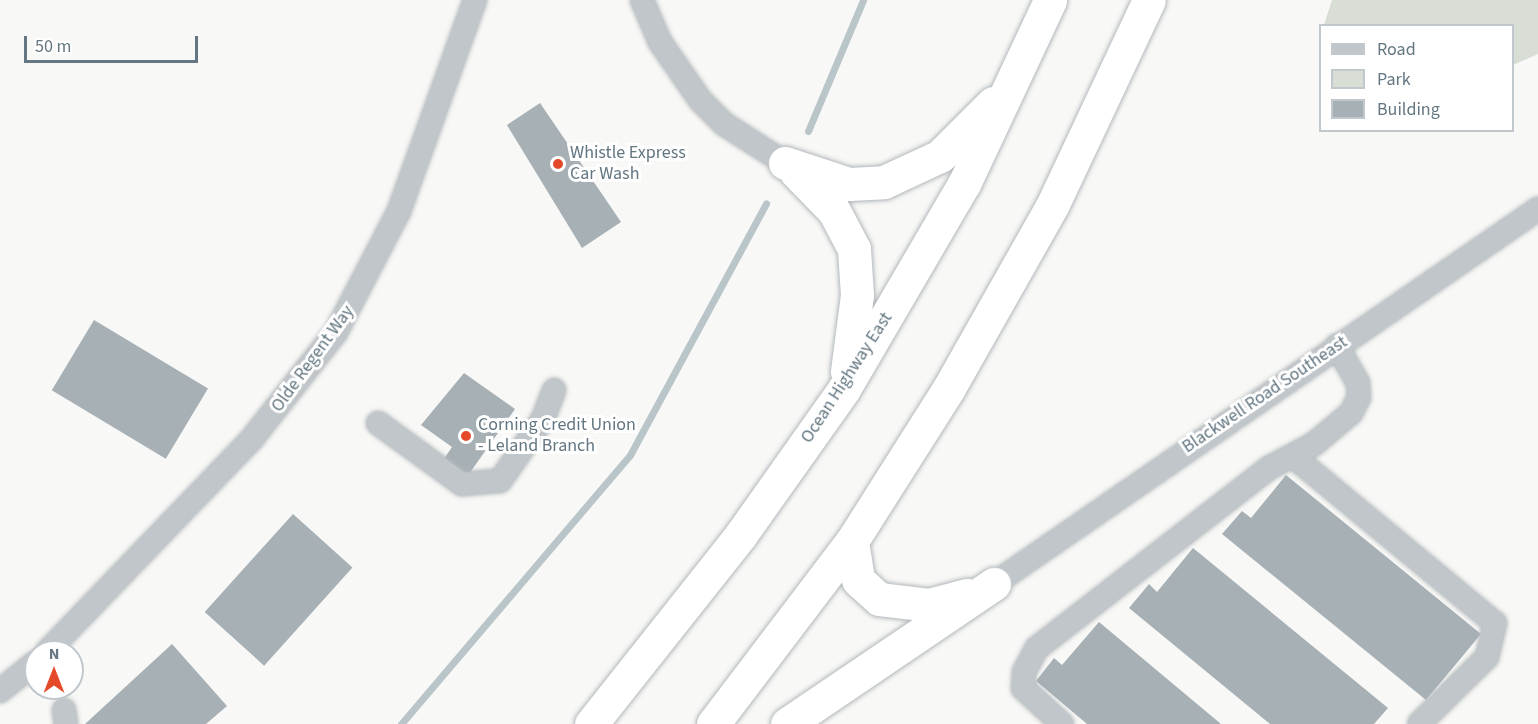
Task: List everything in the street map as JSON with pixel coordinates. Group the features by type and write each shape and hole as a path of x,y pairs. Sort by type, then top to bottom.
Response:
{"highway":[{"name":"Ocean Highway East","path":"591,724 740,536 844,389 964,184 1021,69 1050,0"},
{"path":"713,724 852,541 1010,282 1094,123 1149,0"},
{"path":"785,163 849,184 884,182 919,169 978,122 1021,69"},
{"path":"785,163 816,188 854,249 857,295 844,389"},
{"path":"852,541 858,580 879,599 929,605 994,584"},
{"path":"787,724 994,584"}],"street":[{"name":"Olde Regent Way","path":"59,640 251,440 336,332 399,211 475,0"},
{"path":"642,0 660,42 700,100 724,124 785,163"},
{"name":"Blackwell Road Southeast","path":"994,584 1538,209"},
{"path":"1062,724 1023,688 1023,672 1037,648 1269,468 1294,457 1351,413 1359,397 1358,383 1337,346"},
{"path":"378,423 462,484 500,482 543,419 554,390"},
{"path":"1294,457 1495,623 1487,657 1419,724"},
{"path":"0,691 24,672"}],"green space":[{"path":"1332,0 1538,0 1538,54 1514,65 1514,24 1324,24"}],"building":[{"name":"Whistle Express Car Wash","path":"540,103 621,222 582,248 507,125"},
{"path":"94,320 208,389 166,459 52,390"},
{"name":"Corning Credit Union - Leland Branch","path":"464,373 515,409 457,491 433,475 452,447 421,425"},
{"path":"1286,475 1481,634 1426,700 1222,534 1242,511 1251,518"},
{"path":"293,514 352,568 264,666 205,612"},
{"path":"1193,548 1388,708 1374,724 1270,724 1129,608 1149,584 1157,592"},
{"path":"1099,622 1221,724 1087,724 1036,681 1054,658 1062,665"},
{"path":"172,644 227,706 206,724 85,724"}],"waterway":[{"path":"808,131 863,0"},
{"path":"401,724 630,455 766,203"}],"place":[{"name":"Whistle Express Car Wash","path":"558,164"},
{"name":"Corning Credit Union - Leland Branch","path":"466,436"}]}
